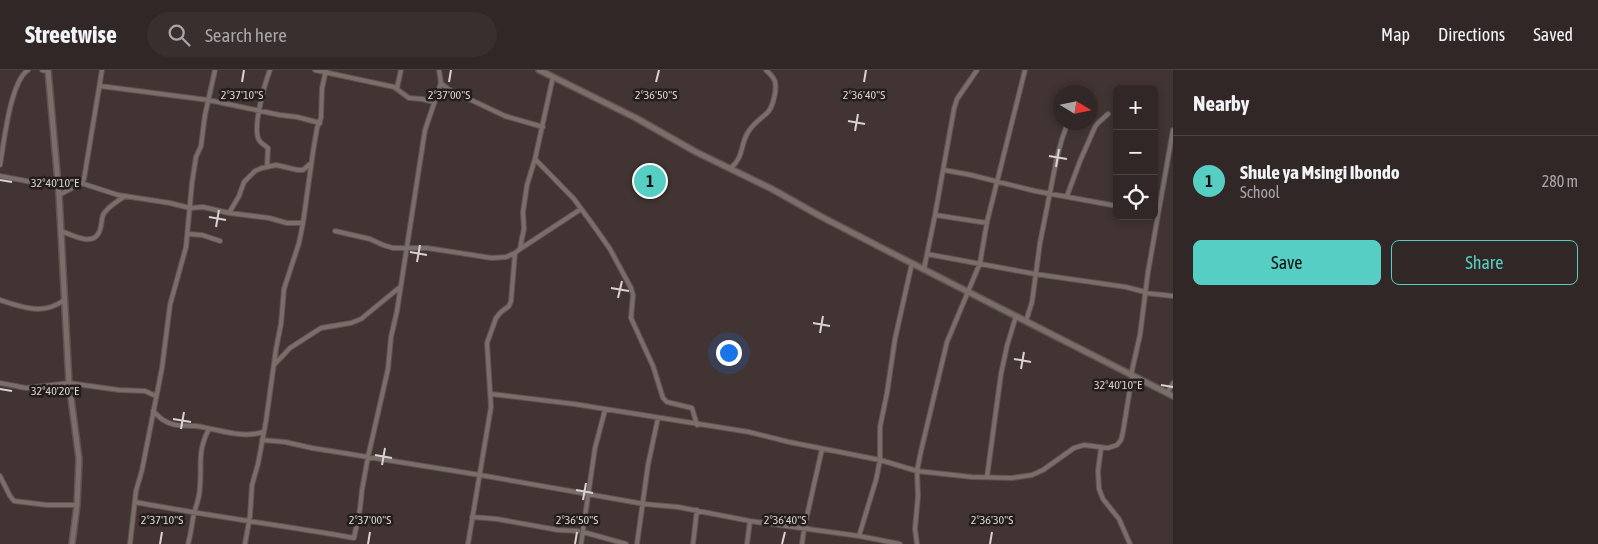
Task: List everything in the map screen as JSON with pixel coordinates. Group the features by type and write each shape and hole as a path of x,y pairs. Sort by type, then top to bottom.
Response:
{"main road":[{"path":"46,70 59,195 69,383 79,459 77,505 72,544"},
{"path":"540,70 1173,396"}],"street":[{"path":"0,165 8,116 15,91 20,80 28,70"},
{"path":"59,195 81,183 85,176 102,70"},
{"path":"130,544 136,491 142,470 162,368 170,304 183,260 188,234 190,195 196,160 201,146 214,70"},
{"path":"267,167 268,148 260,141 258,135 259,110 270,70"},
{"path":"315,70 397,88 410,98 422,98 434,102"},
{"path":"397,88 400,70"},
{"path":"135,502 354,538 368,457 388,369 391,337 397,311 425,130 441,83 439,70"},
{"path":"731,168 741,155 745,137 750,128 771,107 776,83 766,70"},
{"path":"924,269 936,215 954,109 957,99 978,70"},
{"path":"917,544 917,471 945,351 980,263 986,223 1025,70"},
{"path":"245,544 252,485 262,440 281,324 284,289 299,243 303,223 311,163 317,128 320,123 322,88 326,71"},
{"path":"520,249 524,230 527,185 543,127 553,77"},
{"path":"441,83 448,89 505,116 543,127"},
{"path":"100,86 208,100 320,123"},
{"path":"1067,196 1095,127 1108,114"},
{"path":"1026,321 1032,302 1035,274 1057,157 1065,130"},
{"path":"1158,205 1173,130"},
{"path":"535,159 568,193 610,249 631,288 633,294 631,318 653,366 663,398 672,404 690,407 694,412 697,425"},
{"path":"230,213 249,176 255,171 276,166 298,170 306,168 311,163"},
{"path":"944,170 1050,194 1113,205"},
{"path":"0,176 37,183 58,182"},
{"path":"81,183 124,196 190,208 203,207 288,223 303,223"},
{"path":"61,231 79,238 93,238 98,235 107,210 124,196"},
{"path":"335,231 370,238 388,247 447,250 466,255 492,258 506,257 581,209"},
{"path":"936,215 986,223"},
{"path":"491,394 574,404 749,432 880,460 917,471 959,476 1012,478 1032,475 1043,470 1074,448 1084,446 1112,448 1121,440 1140,335 1155,220"},
{"path":"188,234 202,235 220,241"},
{"path":"468,544 491,406 488,343 496,318 511,301 515,253"},
{"path":"927,254 1035,274 1126,287 1145,293 1173,296"},
{"path":"859,536 880,460 880,427 895,339 912,263"},
{"path":"274,365 290,348 321,328 351,324 361,319 400,288"},
{"path":"0,300 36,310 60,304 64,300"},
{"path":"987,477 1001,374 1016,316"},
{"path":"0,383 26,388 69,383 119,390 145,391 156,396"},
{"path":"1167,393 1173,383"},
{"path":"581,544 581,532 589,495 595,448 605,410"},
{"path":"153,411 165,422 174,425 197,426 240,434 263,432"},
{"path":"637,544 648,465 658,418"},
{"path":"188,544 194,512 198,504 202,447 209,429"},
{"path":"262,440 285,442 589,495 644,504 678,507 750,521 859,536 900,544"},
{"path":"1102,448 1098,471 1099,489 1119,519 1130,544"},
{"path":"802,544 822,449"},
{"path":"0,476 14,501 47,505 77,505"},
{"path":"693,544 697,510"},
{"path":"472,517 581,532 614,543 626,544"},
{"path":"747,544 750,521"}],"place":[{"name":"Shule ya Msingi Ibondo","path":"650,181"}]}
